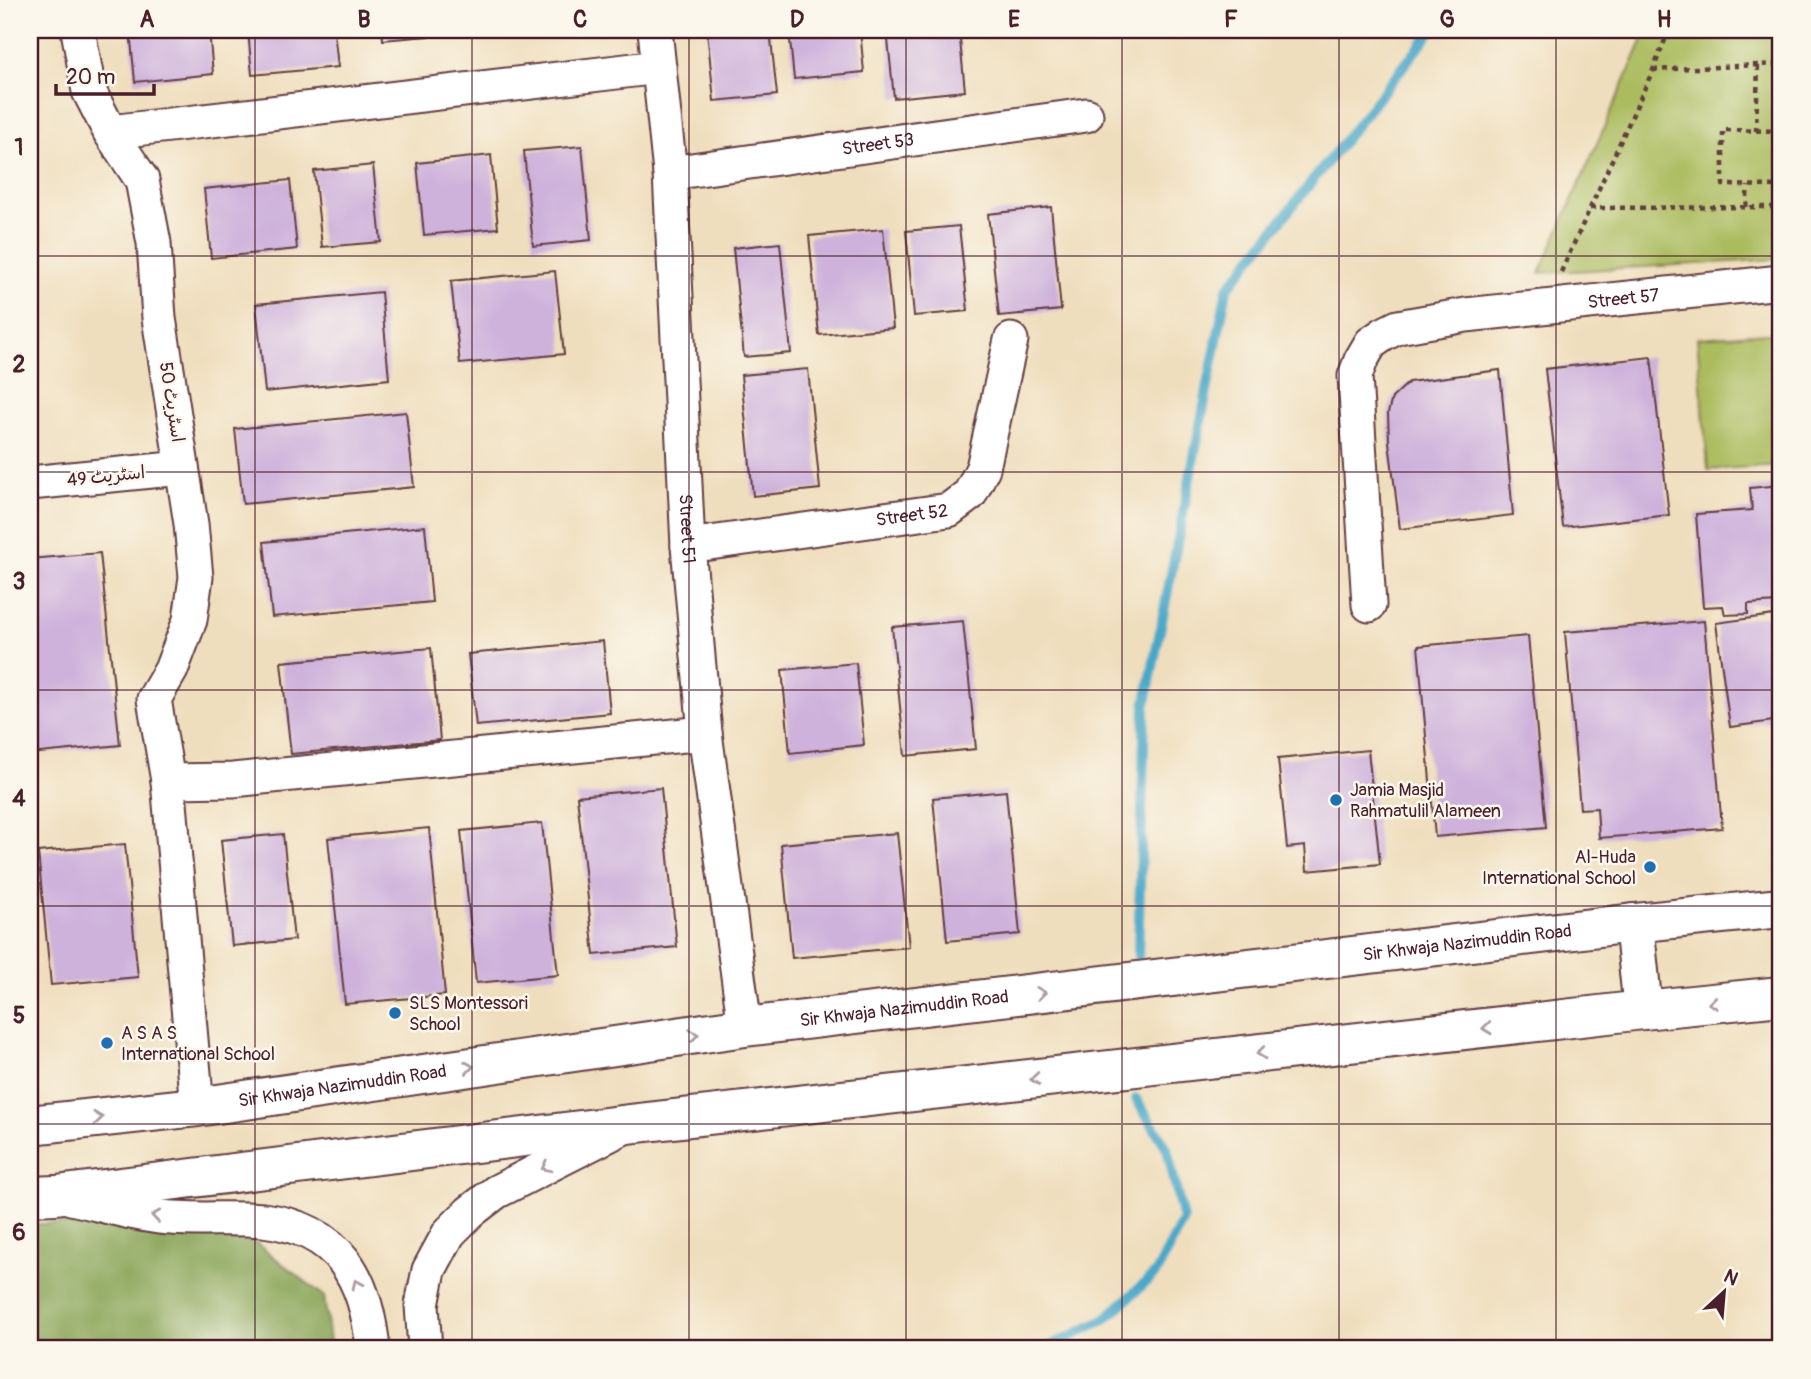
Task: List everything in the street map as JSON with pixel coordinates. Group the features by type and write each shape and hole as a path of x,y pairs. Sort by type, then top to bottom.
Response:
{"main road":[{"name":"Sir Khwaja Nazimuddin Road","path":"30,1125 197,1107 745,1027 1781,908"},
{"path":"1634,923 1643,1010"},
{"path":"43,1196 629,1124 1781,996"}],"street":[{"name":"اسٹریٹ 50","path":"78,30 89,91 110,132 142,180 154,243 159,318 191,524 196,577 190,620 171,670 154,699 169,781 197,1107"},
{"name":"Street 51","path":"655,30 670,173 688,546 705,733 745,1027"},
{"path":"110,132 659,67"},
{"name":"Street 53","path":"670,173 1086,115"},
{"name":"Street 57","path":"1369,605 1355,376 1371,343 1398,327 1466,315 1781,282"},
{"name":"Street 52","path":"688,546 949,510 970,495 983,468 1011,340"},
{"name":"اسٹریٹ 49","path":"30,483 182,468"},
{"path":"169,781 247,778 705,733"},
{"path":"425,1349 422,1305 429,1270 449,1233 496,1192 629,1124"},
{"path":"43,1196 160,1217 263,1220 296,1227 317,1236 339,1255 357,1280 370,1320 373,1349"}],"path":[{"path":"1542,307 1591,208 1669,30"},
{"path":"1756,131 1758,64"},
{"path":"1653,70 1781,64"},
{"path":"1781,131 1723,130 1723,186 1781,187"},
{"path":"1746,208 1748,186"},
{"path":"1591,208 1781,208"}],"green space":[{"path":"1647,30 1781,30 1781,259 1540,273"},
{"path":"1781,332 1781,465 1708,470 1697,338"},
{"path":"229,1222 324,1296 331,1349 30,1349 30,1224"}],"building":[{"path":"130,30 209,30 213,74 135,82"},
{"path":"248,30 334,30 338,67 252,75"},
{"path":"382,30 438,30 439,35 383,40"},
{"path":"707,30 770,30 777,95 714,101"},
{"path":"789,30 860,30 864,72 794,79"},
{"path":"887,30 959,30 965,91 894,98"},
{"path":"30,45 40,125 30,126"},
{"path":"582,146 591,240 533,246 524,151"},
{"path":"491,155 498,228 424,235 417,163"},
{"path":"373,165 381,242 322,247 314,171"},
{"path":"290,180 297,249 211,258 204,189"},
{"path":"1051,207 1061,310 999,316 988,214"},
{"path":"30,221 39,292 30,293"},
{"path":"959,226 968,311 914,316 906,231"},
{"path":"883,229 893,328 819,335 809,236"},
{"path":"780,243 791,353 744,357 733,248"},
{"path":"555,271 564,354 460,364 451,281"},
{"path":"381,292 389,379 265,392 256,304"},
{"path":"1651,357 1669,515 1563,527 1545,369"},
{"path":"808,369 820,489 753,496 741,375"},
{"path":"1500,370 1513,515 1400,529 1389,442 1388,413 1392,398 1409,382"},
{"path":"406,412 414,487 243,504 235,429"},
{"path":"1781,485 1781,573 1775,574 1777,602 1748,604 1748,614 1725,615 1723,606 1703,607 1696,514 1752,510 1750,488"},
{"path":"425,526 432,602 272,617 264,542"},
{"path":"100,553 120,745 30,754 30,559"},
{"path":"1781,614 1781,720 1730,727 1716,623"},
{"path":"963,621 976,749 905,756 892,627"},
{"path":"1704,621 1722,828 1599,838 1597,808 1580,809 1565,632"},
{"path":"1528,636 1546,827 1435,837 1418,646"},
{"path":"603,641 610,713 476,726 468,654"},
{"path":"431,648 440,740 291,754 281,662"},
{"path":"856,663 864,745 790,753 782,670"},
{"path":"1368,750 1380,864 1307,871 1305,846 1287,848 1278,759"},
{"path":"661,788 677,947 594,955 577,796"},
{"path":"1006,791 1020,934 947,941 933,798"},
{"path":"542,823 558,975 476,983 461,831"},
{"path":"429,828 445,995 345,1004 328,838"},
{"path":"897,833 909,947 792,958 781,844"},
{"path":"283,834 294,940 232,946 221,840"},
{"path":"125,844 138,977 51,985 38,852"}],"waterway":[{"path":"1138,956 1145,707 1227,289 1432,30"},
{"path":"1045,1349 1104,1320 1156,1273 1183,1220 1167,1148 1136,1099"}],"place":[{"name":"Jamia Masjid Rahmatulil Alameen","path":"1336,800"},
{"name":"Al-Huda International School","path":"1650,867"},
{"name":"SLS Montessori School","path":"395,1013"},
{"name":"A S A S International School","path":"107,1043"}]}
